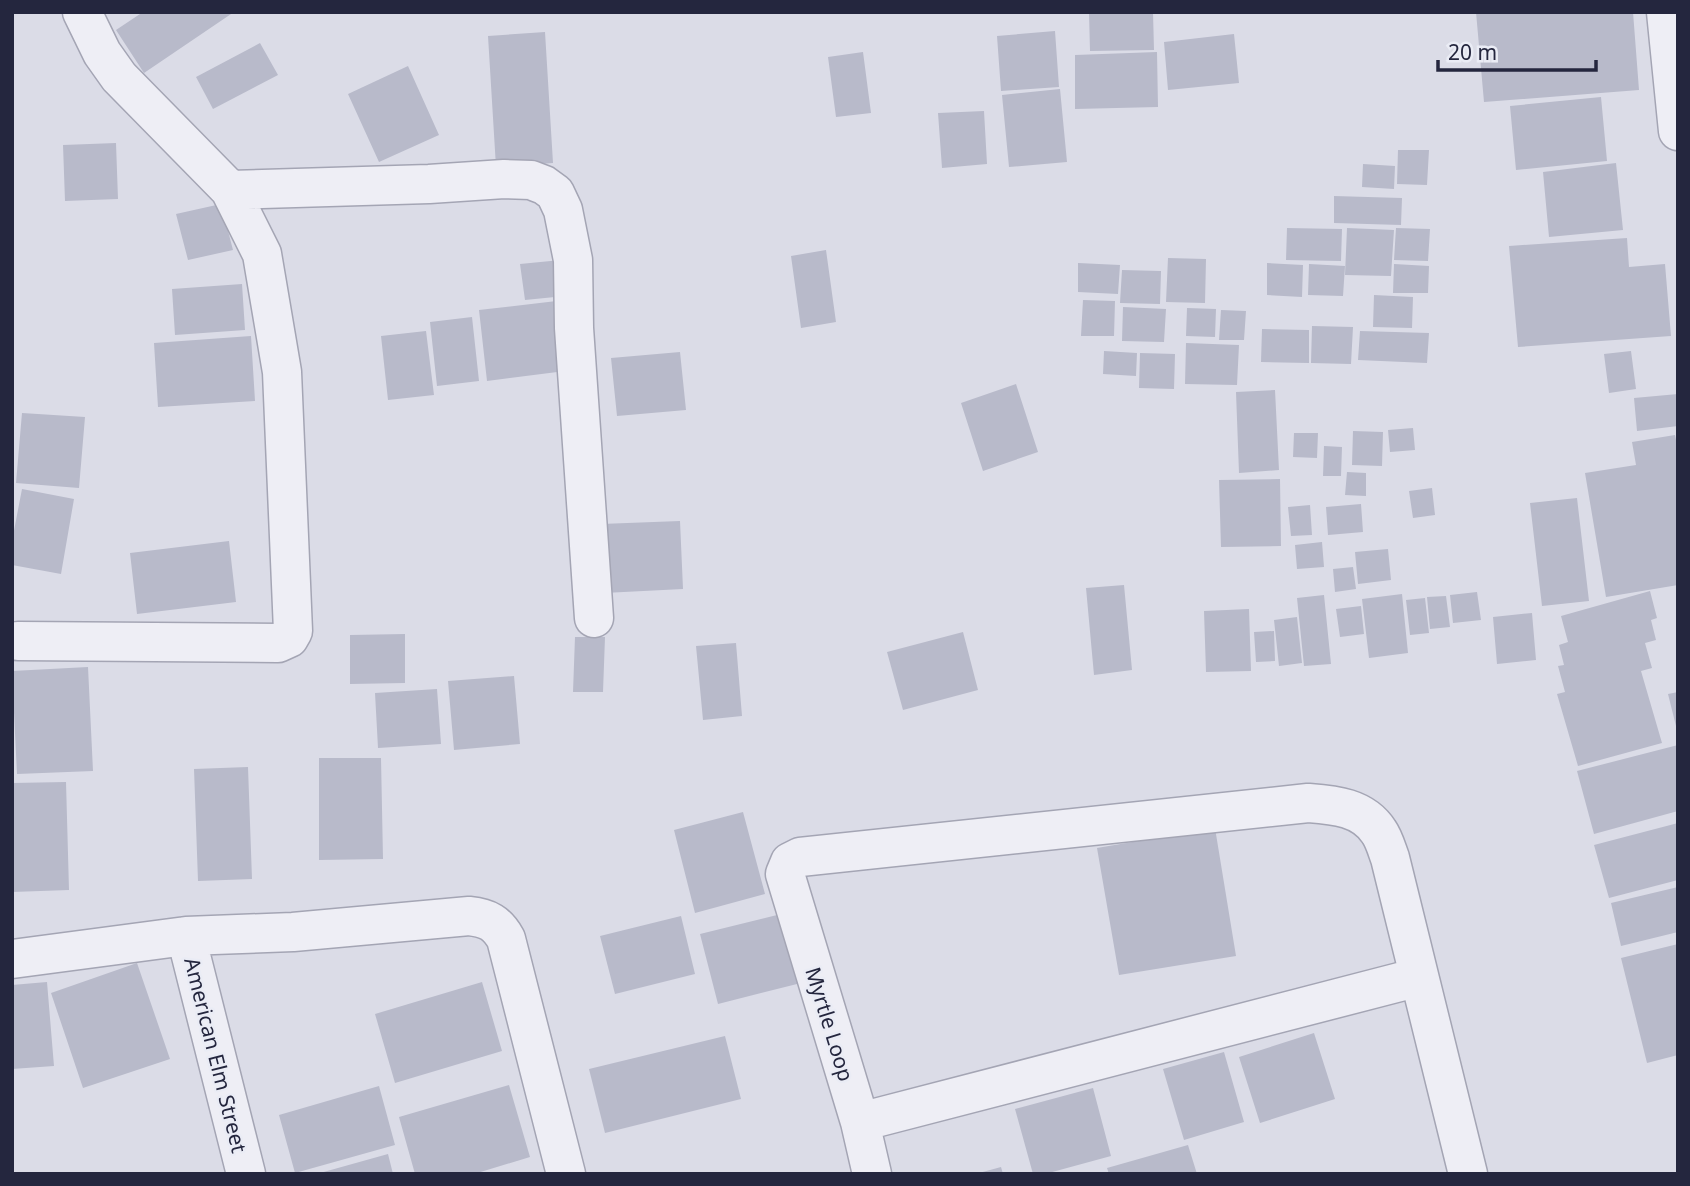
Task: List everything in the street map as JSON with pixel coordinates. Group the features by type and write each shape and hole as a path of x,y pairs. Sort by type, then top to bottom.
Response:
{"street":[{"path":"18,641 278,643 289,638 293,631 282,372 262,254 230,190 119,77 102,53 82,12"},
{"path":"1666,12 1678,131"},
{"path":"230,190 504,179 531,180 555,193 563,210 573,260 574,328 594,618"},
{"name":"Myrtle Loop","path":"872,1174 860,1122 785,874 790,862 800,857 1308,803 1339,806 1361,814 1379,831 1390,858 1419,977"},
{"path":"12,959 186,936 293,932 469,916 483,918 498,925 506,939 566,1174"},
{"name":"American Elm Street","path":"186,936 246,1174"},
{"path":"860,1122 1419,977 1468,1174"}],"building":[{"path":"143,12 234,12 144,73 116,30"},
{"path":"1089,12 1153,12 1154,50 1090,51"},
{"path":"1476,12 1633,12 1639,90 1484,102"},
{"path":"1055,31 1059,87 1001,91 997,36"},
{"path":"545,32 553,163 496,167 488,36"},
{"path":"1234,34 1239,83 1168,90 1164,42"},
{"path":"260,43 278,75 213,109 196,77"},
{"path":"863,52 871,113 836,117 828,57"},
{"path":"1157,52 1158,107 1075,109 1075,55"},
{"path":"408,66 439,135 379,162 348,94"},
{"path":"1060,89 1067,162 1009,167 1002,95"},
{"path":"1601,97 1607,161 1516,170 1510,106"},
{"path":"984,111 987,164 942,168 938,113"},
{"path":"116,143 118,199 65,201 63,145"},
{"path":"1398,150 1429,150 1427,185 1397,184"},
{"path":"1616,163 1623,230 1549,237 1543,172"},
{"path":"1363,164 1395,166 1394,189 1362,187"},
{"path":"1334,196 1402,198 1401,225 1334,223"},
{"path":"221,204 233,250 188,260 176,214"},
{"path":"1287,228 1342,229 1341,261 1286,260"},
{"path":"1347,228 1394,230 1391,276 1345,275"},
{"path":"1396,228 1430,229 1428,261 1394,260"},
{"path":"1627,238 1629,267 1665,264 1671,336 1518,347 1509,246"},
{"path":"826,250 836,322 801,328 791,256"},
{"path":"1168,258 1206,259 1205,303 1166,302"},
{"path":"561,260 565,296 525,300 520,264"},
{"path":"1078,263 1120,265 1118,294 1078,292"},
{"path":"1267,263 1303,265 1302,297 1267,295"},
{"path":"1309,264 1345,266 1343,296 1308,295"},
{"path":"1394,264 1429,266 1428,293 1393,293"},
{"path":"1122,270 1161,271 1160,304 1120,303"},
{"path":"242,284 245,330 175,335 172,289"},
{"path":"1374,295 1413,297 1412,328 1373,327"},
{"path":"565,300 573,370 487,381 479,310"},
{"path":"1083,300 1115,301 1114,336 1081,336"},
{"path":"1123,307 1166,309 1164,342 1122,341"},
{"path":"1187,308 1216,309 1215,337 1186,336"},
{"path":"1221,310 1246,311 1244,340 1219,340"},
{"path":"472,317 479,381 437,386 430,322"},
{"path":"1312,326 1353,327 1351,364 1311,363"},
{"path":"1262,329 1309,330 1309,363 1261,362"},
{"path":"426,331 434,395 388,400 381,336"},
{"path":"1360,331 1429,333 1427,363 1358,360"},
{"path":"251,336 255,401 158,407 154,343"},
{"path":"1186,343 1239,345 1237,385 1185,384"},
{"path":"1104,351 1137,353 1136,376 1103,374"},
{"path":"1631,351 1636,389 1609,393 1604,354"},
{"path":"680,352 686,410 617,416 611,358"},
{"path":"1140,353 1175,354 1174,389 1139,388"},
{"path":"1016,384 1038,452 983,471 961,403"},
{"path":"1275,390 1279,470 1239,473 1236,392"},
{"path":"1678,394 1678,426 1637,431 1634,398"},
{"path":"22,413 85,417 79,488 16,483"},
{"path":"1413,428 1415,450 1390,452 1388,430"},
{"path":"1353,431 1383,432 1382,466 1352,465"},
{"path":"1294,433 1318,433 1317,458 1293,457"},
{"path":"1675,435 1678,450 1678,585 1606,597 1585,473 1636,465 1632,442"},
{"path":"1324,446 1342,447 1341,476 1323,476"},
{"path":"1347,472 1366,473 1366,496 1345,495"},
{"path":"1280,479 1281,546 1221,547 1219,480"},
{"path":"1432,488 1435,515 1413,518 1409,491"},
{"path":"22,489 74,499 61,574 12,565 12,541"},
{"path":"1577,498 1589,601 1542,606 1530,503"},
{"path":"1361,504 1363,532 1328,535 1326,507"},
{"path":"1310,505 1312,535 1291,536 1288,507"},
{"path":"680,521 683,589 604,593 601,524"},
{"path":"229,541 236,602 137,614 130,553"},
{"path":"1322,542 1324,567 1297,569 1295,545"},
{"path":"1388,549 1391,580 1358,584 1355,552"},
{"path":"1353,567 1356,589 1335,592 1333,569"},
{"path":"1124,585 1132,670 1094,675 1086,588"},
{"path":"1650,591 1657,618 1651,620 1656,640 1645,643 1652,668 1641,671 1662,743 1578,766 1557,694 1565,692 1558,666 1564,665 1559,645 1568,642 1561,616"},
{"path":"1477,592 1481,620 1453,623 1450,595"},
{"path":"1402,594 1408,653 1369,658 1362,599"},
{"path":"1324,595 1331,664 1304,666 1297,598"},
{"path":"1446,596 1450,627 1430,629 1427,597"},
{"path":"1425,598 1429,633 1410,635 1406,600"},
{"path":"1361,606 1364,634 1340,637 1336,609"},
{"path":"1249,609 1251,671 1206,672 1204,611"},
{"path":"1532,613 1536,660 1497,664 1493,617"},
{"path":"1297,617 1302,663 1279,666 1274,620"},
{"path":"1274,631 1275,661 1256,662 1254,632"},
{"path":"963,632 978,690 903,710 887,652"},
{"path":"405,634 405,683 350,684 350,635"},
{"path":"575,637 605,637 603,692 573,692"},
{"path":"736,643 742,716 703,720 696,646"},
{"path":"88,667 93,771 17,774 12,671"},
{"path":"514,676 520,744 454,750 448,681"},
{"path":"437,689 441,744 378,748 375,693"},
{"path":"1678,692 1678,730 1677,730 1668,694"},
{"path":"1678,745 1678,811 1594,834 1577,771"},
{"path":"319,758 381,758 383,859 319,860"},
{"path":"248,767 252,879 198,881 194,769"},
{"path":"66,782 69,890 12,892 12,783"},
{"path":"743,812 765,894 695,913 674,830"},
{"path":"1678,823 1678,880 1609,898 1594,845"},
{"path":"1215,828 1236,956 1119,975 1097,848"},
{"path":"1678,887 1678,932 1621,946 1611,903"},
{"path":"785,913 801,983 718,1004 700,934"},
{"path":"681,916 695,974 615,994 600,936"},
{"path":"1678,944 1678,1055 1647,1063 1621,958"},
{"path":"137,963 170,1059 83,1088 51,993"},
{"path":"47,982 54,1066 12,1069 12,985"},
{"path":"482,982 502,1051 395,1083 375,1014"},
{"path":"1314,1033 1335,1099 1260,1123 1239,1057"},
{"path":"725,1036 741,1099 605,1133 589,1069"},
{"path":"1224,1052 1244,1122 1184,1140 1163,1069"},
{"path":"509,1085 530,1157 474,1174 415,1174 399,1117"},
{"path":"379,1086 395,1145 295,1173 279,1115"},
{"path":"1093,1088 1111,1156 1045,1174 1033,1174 1015,1109"},
{"path":"1188,1145 1197,1174 1109,1174 1107,1168"},
{"path":"388,1154 393,1174 320,1174 320,1173"},
{"path":"1001,1167 1003,1174 979,1174 979,1173"}]}
